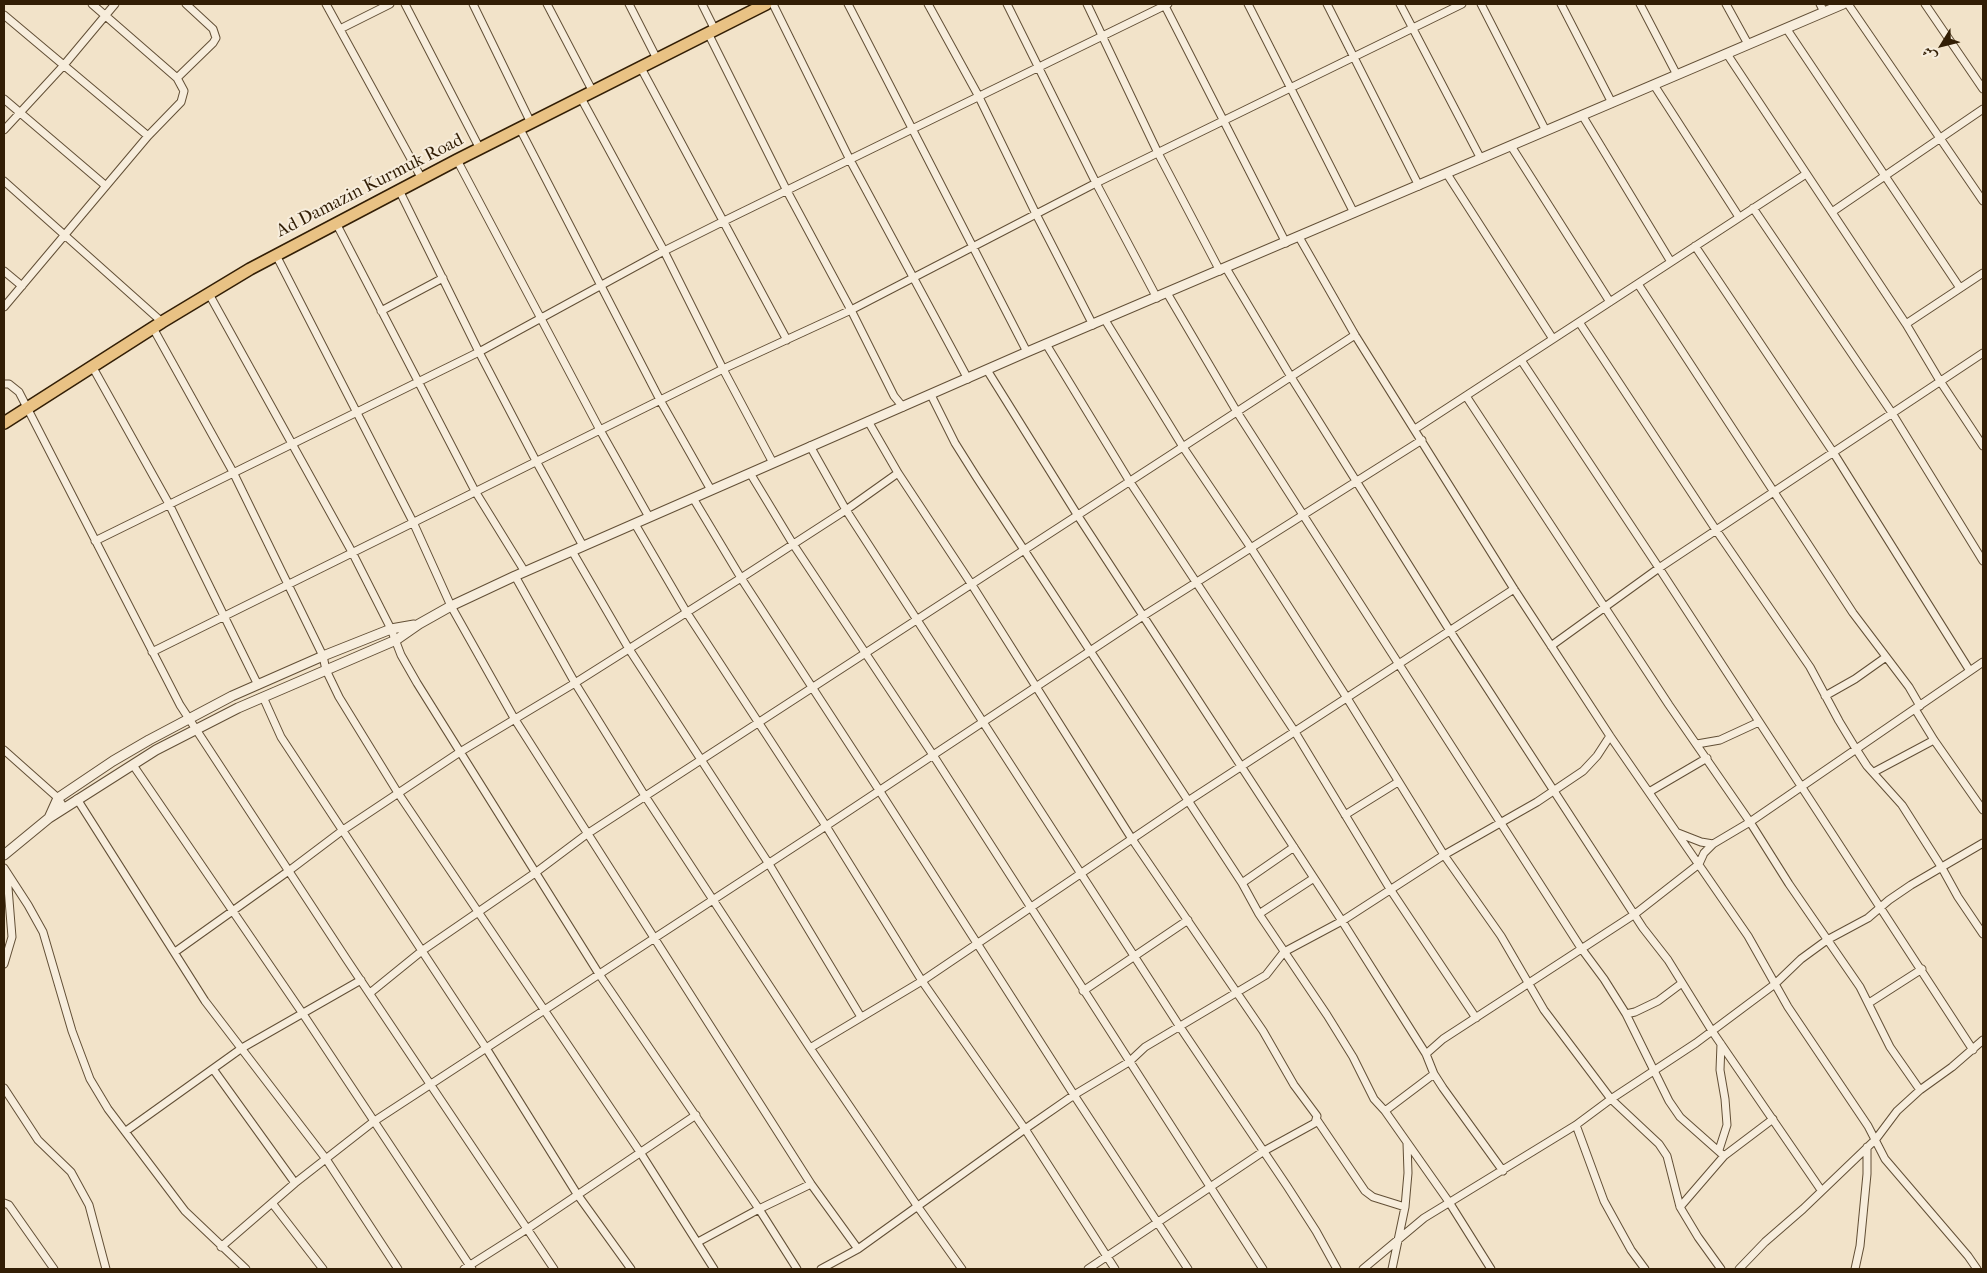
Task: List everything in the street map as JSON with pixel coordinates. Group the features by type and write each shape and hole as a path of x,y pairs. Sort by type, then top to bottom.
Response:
{"highway":[{"name":"Ad Damazin Kurmuk Road","path":"4,423 26,407 157,325 276,255 457,160 766,4"}],"street":[{"path":"4,307 148,136 182,102 184,91 177,78 92,4"},
{"path":"4,130 64,65 115,4"},
{"path":"177,78 214,43 216,38 213,29 186,4"},
{"path":"326,4 422,179"},
{"path":"340,29 390,4"},
{"path":"405,4 480,149"},
{"path":"473,4 531,123"},
{"path":"547,4 593,92"},
{"path":"628,4 657,59"},
{"path":"702,4 711,31 787,191 851,310 894,396 903,407"},
{"path":"772,4 850,160 912,278 968,378"},
{"path":"848,4 1027,352"},
{"path":"928,4 978,96 1036,214 1094,325"},
{"path":"1007,4 1096,183 1157,298"},
{"path":"1087,4 1158,153 1223,269 1450,631 1712,1031 1821,1190"},
{"path":"96,541 232,472 480,352 724,220 787,191 911,128 1102,37 1166,4 1222,121 1286,243"},
{"path":"1248,4 1354,213"},
{"path":"1327,4 1419,186"},
{"path":"1400,4 1481,159"},
{"path":"152,652 660,400 851,310 1096,183 1462,4"},
{"path":"1481,4 1546,131"},
{"path":"1561,4 1612,103"},
{"path":"1640,4 1677,74"},
{"path":"1726,4 1748,44"},
{"path":"4,856 49,818 77,799 196,729 263,697 396,640 419,624 451,606 514,576 1027,352 1786,28 1822,8 1843,4"},
{"path":"1848,4 1983,201"},
{"path":"1925,4 1983,89"},
{"path":"4,15 148,136"},
{"path":"1786,28 1960,288"},
{"path":"1726,54 1906,324 1983,446"},
{"path":"641,68 787,340"},
{"path":"1654,85 1739,218"},
{"path":"581,98 664,251 773,463"},
{"path":"4,99 106,186"},
{"path":"1832,212 1983,109"},
{"path":"1582,116 1671,262"},
{"path":"520,129 660,400 711,490"},
{"path":"1511,146 1610,302"},
{"path":"457,160 600,430 649,517"},
{"path":"1447,174 1553,339"},
{"path":"1415,429 1806,174"},
{"path":"4,181 66,235 157,325 324,656 326,670 339,697 398,793 640,1152 714,1269"},
{"path":"399,190 536,461 583,546"},
{"path":"1753,208 1892,413 1983,561"},
{"path":"336,223 475,491 526,572"},
{"path":"1299,237 1355,335 1514,589 1610,736 1748,936 1808,1038 1876,1139 1885,1159 1977,1269"},
{"path":"1695,246 1834,452 1970,671"},
{"path":"276,255 413,522 451,606 514,718 811,1184 858,1249"},
{"path":"4,271 22,286"},
{"path":"1906,324 1983,273"},
{"path":"381,311 443,278"},
{"path":"1638,284 1853,614 1909,687 1934,740 1983,810"},
{"path":"1167,293 1237,412 1581,948 1604,978 1626,1014 1669,1101 1680,1117 1722,1153"},
{"path":"209,294 352,552 391,629 401,655 417,683 599,974 696,1115 797,1269"},
{"path":"1104,320 1183,447 1251,548 1444,855 1500,936 1560,1033 1611,1099 1660,1144 1667,1156 1680,1206 1698,1237 1721,1269"},
{"path":"1579,322 1716,530 1805,660 1856,748 1902,806 1983,934"},
{"path":"370,993 423,950 535,873 587,834 813,689 1355,335"},
{"path":"1046,344 1130,482 1295,732 1390,888 1476,1018"},
{"path":"1551,646 1659,568 1983,353"},
{"path":"1521,360 1922,969 1973,1050"},
{"path":"92,366 170,504 258,685"},
{"path":"987,370 1078,516 1342,921 1426,1054 1434,1074 1502,1171"},
{"path":"5,382 19,392 152,652 196,729 554,1269"},
{"path":"931,395 955,443 1242,883 1259,914 1327,1015 1353,1057 1366,1087 1449,1202 1491,1269"},
{"path":"1466,396 1869,1003 1890,1047 1920,1090"},
{"path":"868,421 898,473 972,585 1132,839 1263,1031 1294,1085 1317,1116 1317,1120 1364,1191 1373,1197 1405,1207"},
{"path":"221,1247 295,1183 373,1122 1143,616 1422,440"},
{"path":"810,446 846,510 1180,1027 1264,1150 1337,1269"},
{"path":"750,473 793,544 932,755 1263,1269"},
{"path":"175,952 343,830 398,793 514,718 575,683 687,613 846,510 898,473"},
{"path":"693,498 740,578 1188,1269"},
{"path":"634,524 687,613 826,826 922,981 1025,1129 1115,1269"},
{"path":"572,551 629,649 768,864 861,1017"},
{"path":"514,576 575,683 712,901 918,1207 962,1269"},
{"path":"810,1048 922,981 1188,801 1514,589"},
{"path":"49,818 58,798 112,761 190,719 258,685 324,656 391,629 419,624"},
{"path":"1825,696 1886,657"},
{"path":"1426,1054 1443,1039 1635,914 1699,864 1704,853 1713,844 1750,822 1983,662"},
{"path":"263,697 281,737 423,950 578,1194 631,1269"},
{"path":"1697,744 1720,740 1759,722"},
{"path":"821,1269 858,1249 1074,1095 1129,1062 1145,1047 1266,975 1284,952 1342,921 1390,888 1555,790 1583,770 1597,756 1610,736"},
{"path":"1874,772 1934,740"},
{"path":"4,750 58,798 64,808"},
{"path":"1649,792 1706,758"},
{"path":"133,765 303,1014 469,1268 696,1115"},
{"path":"1345,815 1398,782"},
{"path":"77,799 205,1000 326,1158 398,1269"},
{"path":"1677,832 1701,842 1713,844"},
{"path":"1364,1269 1400,1237 1449,1202 1576,1125 1712,1031 1775,984 1801,959 1827,940 1868,918 1911,885 1983,843"},
{"path":"1242,883 1294,847"},
{"path":"4,964 12,937 5,871"},
{"path":"5,871 28,905 43,932 72,1031 90,1079 108,1109 185,1211 246,1269"},
{"path":"1259,914 1314,878"},
{"path":"1083,990 1134,954 1188,920"},
{"path":"1869,1003 1922,969"},
{"path":"126,1131 242,1048 361,980"},
{"path":"1626,1014 1635,1012 1658,1001 1682,983"},
{"path":"1739,1269 1765,1242 1876,1139 1897,1111 1920,1090 1973,1050 1983,1040"},
{"path":"1721,1044 1720,1070 1727,1125 1722,1153"},
{"path":"213,1069 295,1183"},
{"path":"1384,1111 1434,1074"},
{"path":"4,1088 38,1140 71,1172 89,1205 106,1269"},
{"path":"1088,1269 1264,1150 1300,1132 1317,1120"},
{"path":"1680,1206 1722,1153 1773,1120"},
{"path":"1576,1125 1604,1201 1631,1250 1645,1269"},
{"path":"1392,1269 1405,1207 1408,1173 1407,1143"},
{"path":"1855,1269 1860,1246 1868,1174 1867,1147"},
{"path":"698,1242 759,1209 811,1184"},
{"path":"4,1203 9,1205 54,1269"},
{"path":"272,1203 323,1269"}]}
